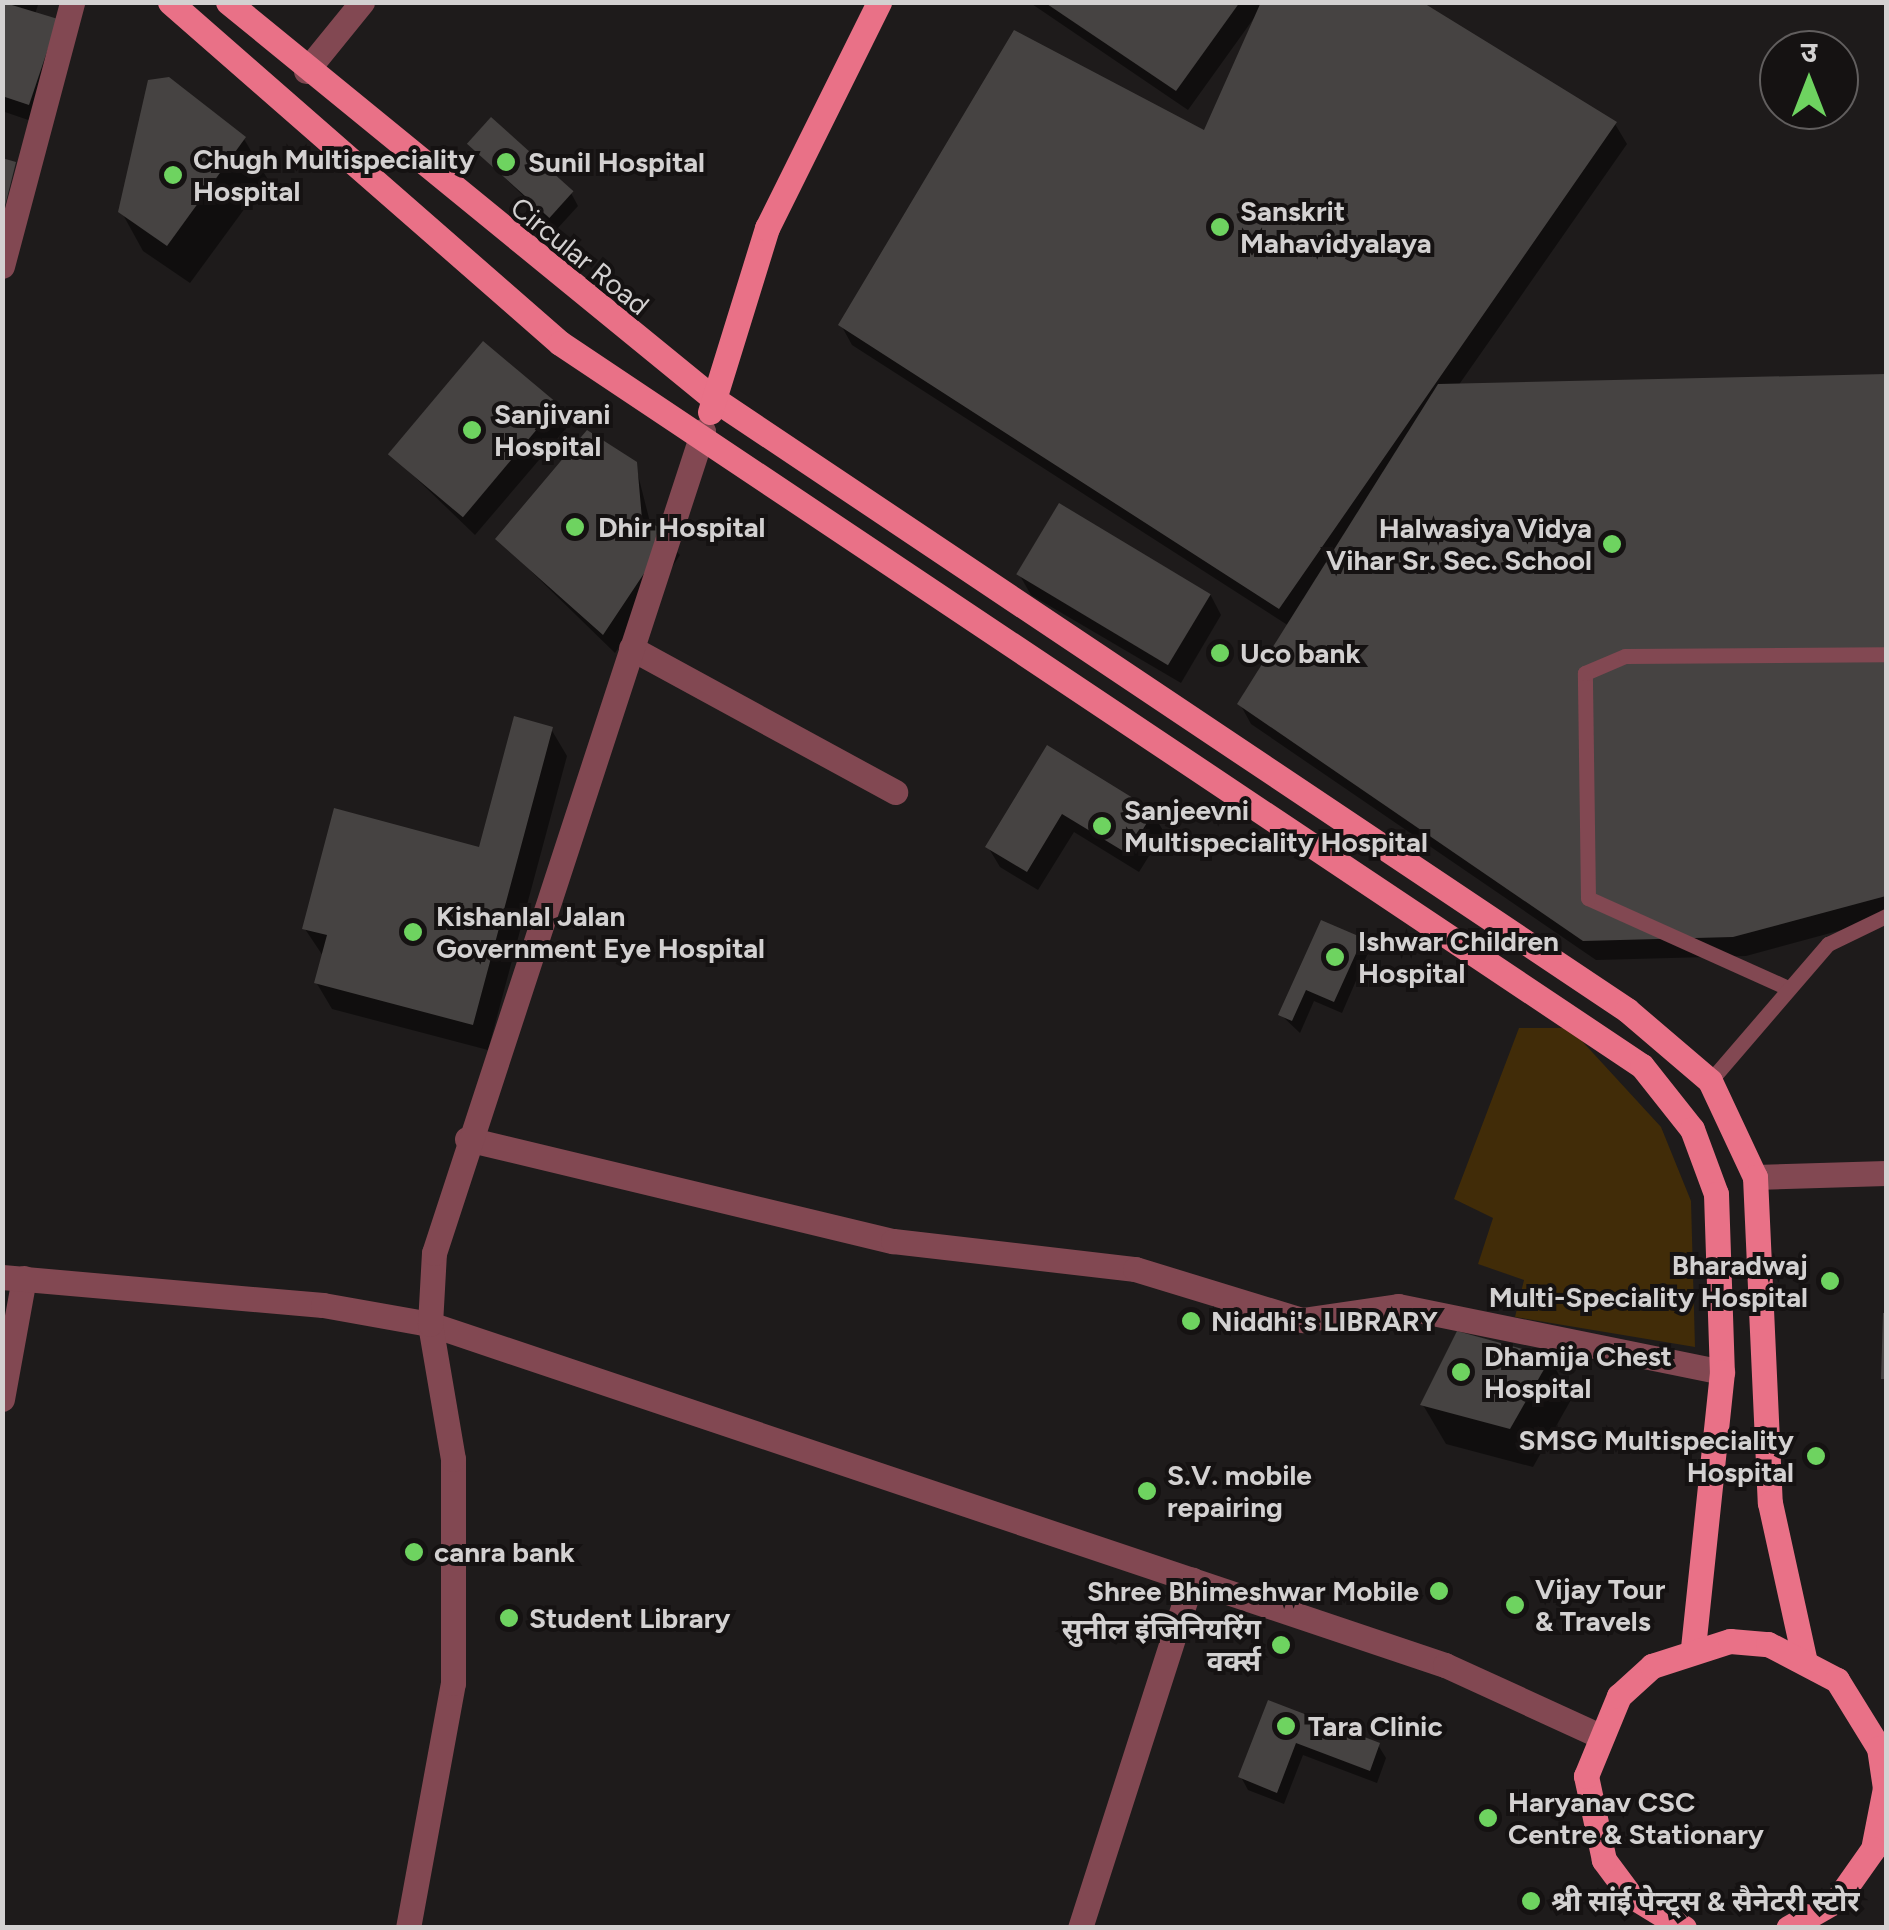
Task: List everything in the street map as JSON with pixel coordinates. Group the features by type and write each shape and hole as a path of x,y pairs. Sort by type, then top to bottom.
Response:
{"main road":[{"path":"170,2 560,343 703,431 1642,1066 1692,1129 1716,1194 1722,1372 1693,1646"},
{"name":"Circular Road","path":"228,2 306,71 714,399 1627,1010 1710,1081"},
{"path":"703,431 767,228 879,2"},
{"path":"1710,1081 1755,1177 1770,1502 1804,1657"},
{"path":"1671,1925 1604,1860 1589,1820 1596,1734 1619,1696 1693,1646 1768,1644 1804,1657 1863,1711 1886,1788 1857,1876 1797,1926"}],"street":[{"path":"2,266 72,2"},
{"path":"306,71 362,2"},
{"path":"408,1928 436,1812 454,1665 454,1459 430,1324 434,1253 467,1139 703,431"},
{"path":"631,648 895,792"},
{"path":"467,1139 892,1241 1135,1269 1302,1320 1398,1306 1722,1372"},
{"path":"1755,1177 1886,1174"},
{"path":"2,1400 13,1277 323,1305 430,1324 1445,1665 1596,1734"},
{"path":"1080,1928 1192,1580"}],"lane":[{"path":"1788,988 1588,898 1586,674 1625,656 1886,654"},
{"path":"1710,1081 1788,988 1841,933 1886,916"}],"shaded area":[{"path":"1519,1028 1570,1028 1661,1127 1691,1201 1695,1347 1515,1317 1524,1280 1478,1264 1493,1218 1454,1199"}],"building":[{"path":"2,2 58,19 29,105 2,96"},
{"path":"1044,2 1240,2 1176,91"},
{"name":"Sanskrit Mahavidyalaya","path":"1261,2 1422,2 1617,122 1279,609 838,325 1014,30 1204,130"},
{"name":"Chugh Multispeciality Hospital","path":"169,77 246,137 167,246 118,212 148,80"},
{"path":"491,117 573,191 549,218 467,144"},
{"path":"2,158 16,162 4,210 2,210"},
{"path":"483,341 558,404 463,517 388,454"},
{"name":"Halwasiya Vidya Vihar Sr. Sec. School","path":"1886,374 1886,896 1733,937 1583,941 1237,704 1438,384"},
{"path":"587,430 637,462 642,519 671,533 603,635 495,539"},
{"path":"1059,503 1211,594 1168,665 1016,574"},
{"path":"514,716 553,727 473,1025 314,983 327,935 302,929 334,808 479,847"},
{"path":"1047,745 1154,811 1128,854 1062,814 1027,872 985,847"},
{"path":"1321,920 1363,938 1334,1002 1306,990 1292,1021 1278,1015"},
{"path":"1886,1313 1886,1379 1881,1379"},
{"path":"1457,1331 1551,1357 1510,1429 1420,1405"},
{"path":"1268,1700 1380,1743 1370,1771 1296,1743 1277,1793 1238,1777"}],"place":[{"name":"Sunil Hospital","path":"506,162"},
{"name":"Chugh Multispeciality Hospital","path":"173,175"},
{"name":"Sanskrit Mahavidyalaya","path":"1220,227"},
{"name":"Sanjivani Hospital","path":"472,430"},
{"name":"Dhir Hospital","path":"575,527"},
{"name":"Halwasiya Vidya Vihar Sr. Sec. School","path":"1612,544"},
{"name":"Uco bank","path":"1220,653"},
{"name":"Sanjeevni Multispeciality Hospital","path":"1102,826"},
{"name":"Kishanlal Jalan Government Eye Hospital","path":"413,932"},
{"name":"Ishwar Children Hospital","path":"1335,957"},
{"name":"Bharadwaj Multi-Speciality Hospital","path":"1830,1281"},
{"name":"Niddhi's LIBRARY","path":"1191,1321"},
{"name":"Dhamija Chest Hospital","path":"1461,1372"},
{"name":"SMSG Multispeciality Hospital","path":"1816,1456"},
{"name":"S.V. mobile repairing","path":"1147,1491"},
{"name":"canra bank","path":"414,1552"},
{"name":"Shree Bhimeshwar Mobile","path":"1439,1591"},
{"name":"Vijay Tour & Travels","path":"1515,1605"},
{"name":"Student Library","path":"509,1618"},
{"name":"सुनील इंजिनियरिंग वर्क्स","path":"1281,1645"},
{"name":"Tara Clinic","path":"1286,1726"},
{"name":"Haryanav CSC Centre & Stationary","path":"1488,1818"},
{"name":"श्री सांई पेन्ट्स & सैनेटरी स्टोर","path":"1531,1901"}]}
